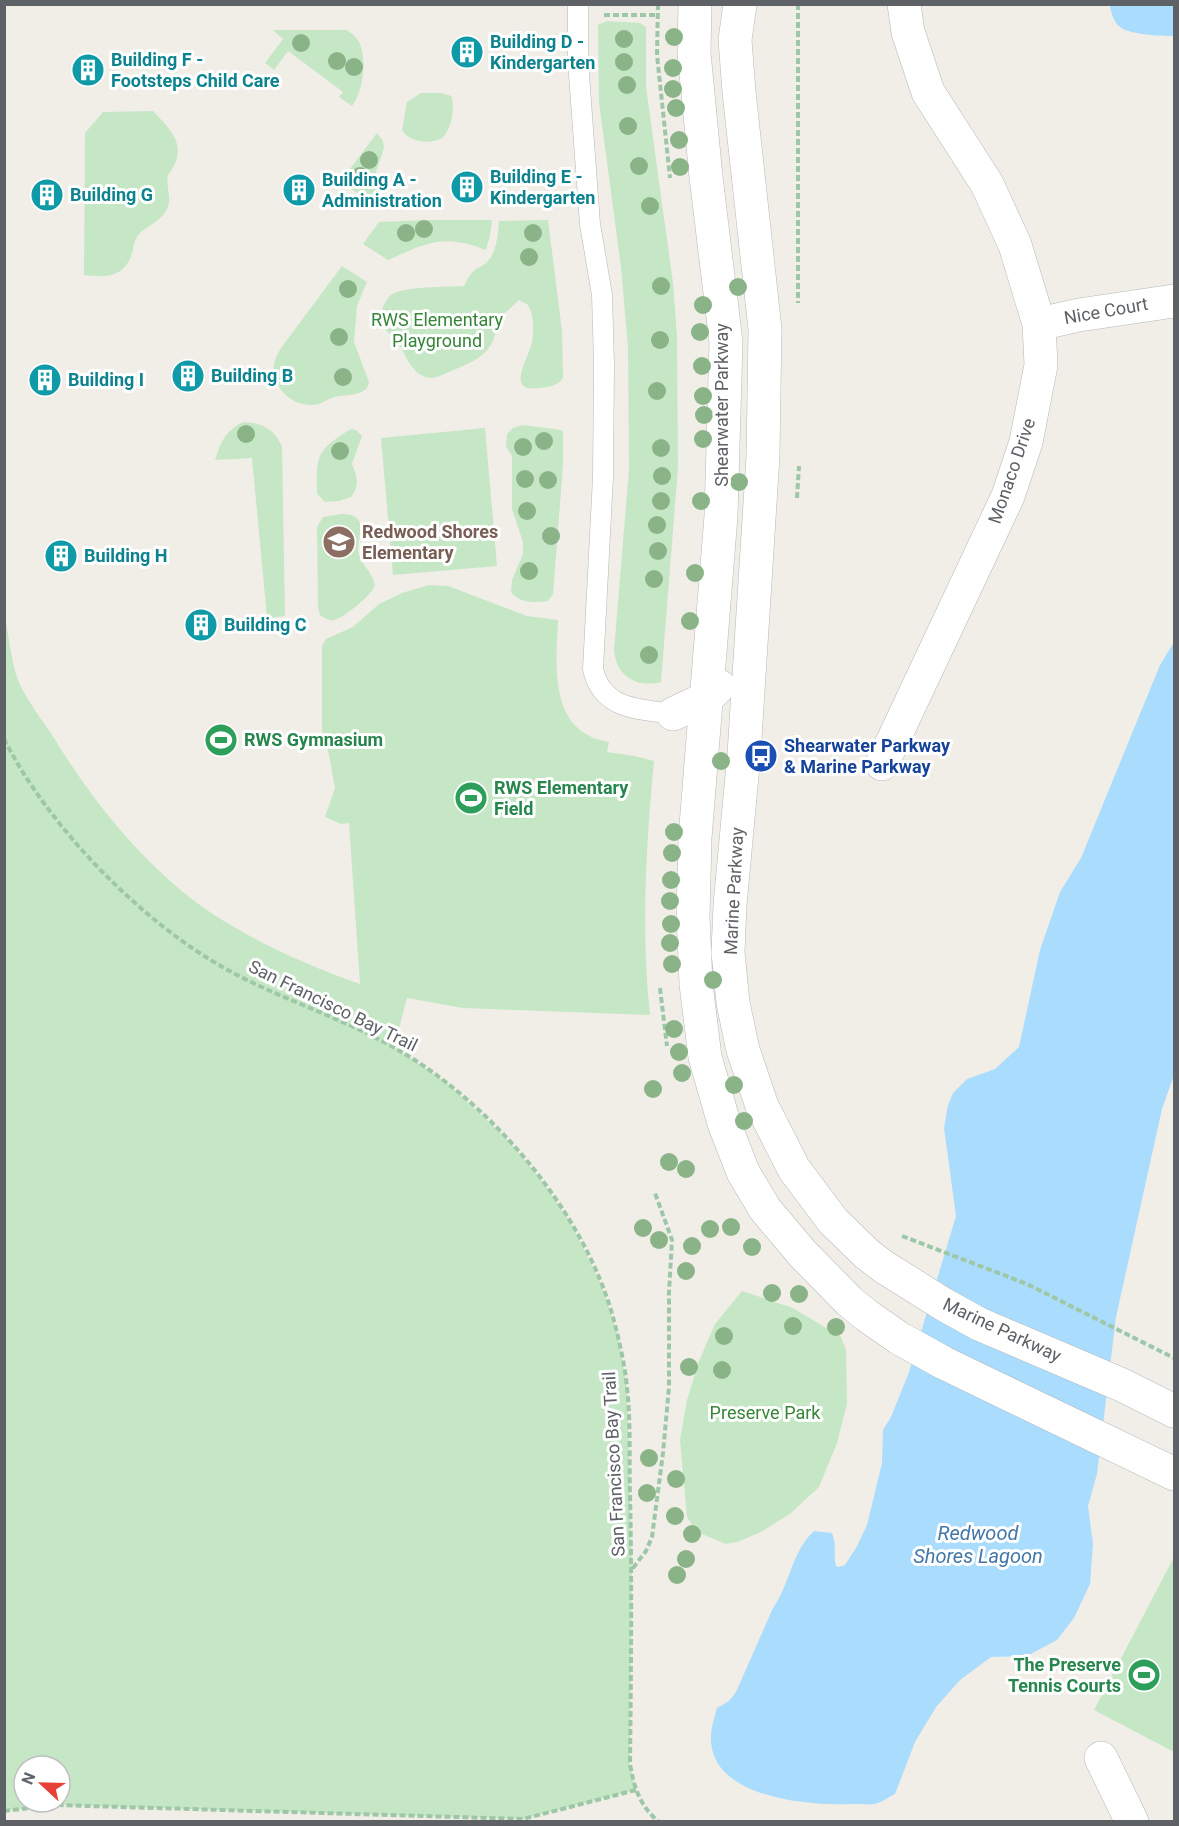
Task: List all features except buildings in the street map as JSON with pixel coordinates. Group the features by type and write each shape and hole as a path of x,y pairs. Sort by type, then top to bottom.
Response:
{"main road":[{"name":"Shearwater Parkway","path":"695,4 694,53 726,342 721,516 707,698"},
{"path":"673,714 707,698 717,690 726,675 753,611 763,456 765,329 739,92 735,40 740,4"},
{"name":"Monaco Drive","path":"882,764 1008,496 1026,442 1041,365 1039,324 1015,245 987,184 928,92 908,32 904,4"},
{"name":"Nice Court","path":"1039,324 1079,315 1174,301"},
{"name":"Marine Parkway","path":"753,611 728,952 743,1050 762,1106 794,1168 833,1221 884,1267 943,1304 979,1323 1122,1385 1174,1411"},
{"name":"Marine Parkway","path":"707,698 696,838 693,916 696,984 705,1057 724,1123 743,1172 765,1209 802,1253 849,1301 899,1338 944,1363 1174,1474"},
{"path":"673,714 692,727 702,748"},
{"path":"1101,1758 1132,1821"}],"lane":[{"path":"578,4 578,72 590,224 602,296 604,364 603,477 593,669 601,689 616,702 673,714"}],"path":[{"path":"658,4 657,64 671,188"},
{"path":"798,4 798,311"},
{"path":"600,14 657,15"},
{"path":"796,500 799,465"},
{"name":"San Francisco Bay Trail","path":"4,739 32,785 80,846 105,874 154,921 225,968 269,991 380,1040 447,1083 484,1115 508,1140 543,1182 570,1222 602,1286 618,1335 627,1389 632,1569 630,1764 636,1790"},
{"path":"632,1569 646,1551 652,1537 669,1387 669,1292 672,1240 655,1192"},
{"path":"897,1234 1027,1284 1174,1358"},
{"path":"4,1811 55,1805 523,1819 636,1790 647,1811 659,1821"}],"green space":[{"path":"607,21 640,23 646,27 646,87 673,283 677,337 678,467 661,682 652,683 636,682 624,674 619,668 614,651 629,469 628,347 621,267 599,102 598,25"},
{"path":"273,30 347,30 355,36 362,51 363,67 359,93 352,106 339,97 343,92 288,51 274,70 265,63 283,39"},
{"path":"421,93 442,93 451,96 453,113 450,126 444,136 435,141 425,142 414,139 402,130 407,102"},
{"path":"153,111 172,133 178,148 174,165 168,175 169,203 167,209 161,217 138,235 130,259 121,271 108,276 84,275 85,133 103,112"},
{"path":"377,133 383,141 384,148 376,172 378,194 373,205 341,181"},
{"path":"492,220 486,250 458,242 435,242 388,260 363,244 379,222"},
{"name":"RWS Elementary Playground","path":"548,220 562,331 563,378 555,385 548,387 528,388 522,385 522,372 532,342 533,323 528,305 519,300 505,313 496,317 494,339 485,353 478,358 435,377 428,378 417,372 382,323 382,310 389,297 397,292 415,288 464,286 472,273 486,263 493,253 499,221"},
{"path":"342,266 367,282 357,306 354,342 369,382 360,393 334,397 315,405 298,403 286,395 277,384 275,361 281,348"},
{"path":"243,422 256,424 272,431 282,447 285,616 267,618 252,458 215,460 225,438 232,429"},
{"path":"522,425 562,430 563,435 563,465 553,594 548,601 527,601 514,596 511,592 512,580 523,554 523,542 512,509 512,456 506,447 507,434 513,428"},
{"path":"485,428 497,566 393,575 381,438"},
{"path":"351,429 356,430 362,436 352,464 356,477 356,489 351,497 325,502 317,494 318,461 331,442"},
{"path":"351,515 360,523 359,555 375,585 364,600 339,618 330,620 320,615 318,607 317,527 323,517"},
{"path":"429,585 448,586 527,616 558,620 557,676 566,711 575,725 589,736 609,742 607,752 654,761 645,920 650,1015 463,1008 407,998 394,1047 447,1083 508,1140 543,1182 570,1222 602,1286 618,1335 627,1389 632,1569 630,1764 636,1790 523,1819 72,1806 72,1754 12,1754 12,1810 5,1811 5,617 14,665 25,694 85,785 140,852 182,891 221,919 279,951 360,984 349,823 341,824 325,817 335,788 322,731 322,646 326,639 353,627 379,604 402,593"},
{"name":"Preserve Park","path":"742,1291 793,1308 841,1337 846,1350 847,1404 837,1443 819,1487 791,1513 761,1532 726,1544 697,1532 687,1517 680,1440 687,1400 699,1361 715,1324"},
{"name":"The Preserve Tennis Courts","path":"1174,1557 1174,1752 1094,1710"}],"water":[{"path":"1110,5 1174,5 1174,36 1145,34 1123,29 1114,19"},
{"name":"Redwood Shores Lagoon","path":"1174,642 1174,1075 1162,1109 1116,1317 1097,1474 1088,1506 1093,1544 1090,1584 1074,1618 1057,1640 1027,1656 991,1657 960,1680 936,1707 915,1742 895,1794 875,1804 835,1804 793,1801 750,1789 733,1779 719,1766 712,1749 711,1733 717,1708 729,1701 736,1692 796,1558 807,1539 814,1531 832,1533 836,1566 839,1567 845,1565 867,1525 882,1463 883,1430 891,1417 909,1372 956,1216 944,1128 948,1105 953,1093 967,1079 995,1069 1019,1047 1040,950 1060,892 1081,858 1160,665"}],"place":[{"name":"Building D - Kindergarten","path":"467,52"},
{"name":"Building F - Footsteps Child Care","path":"88,70"},
{"name":"Building E - Kindergarten","path":"467,187"},
{"name":"Building A - Administration","path":"299,190"},
{"name":"Building G","path":"47,195"},
{"name":"Building B","path":"188,376"},
{"name":"Building I","path":"45,380"},
{"name":"Redwood Shores Elementary","path":"339,542"},
{"name":"Building H","path":"61,556"},
{"name":"Building C","path":"201,625"},
{"name":"RWS Gymnasium","path":"221,740"},
{"name":"Shearwater Parkway & Marine Parkway","path":"761,756"},
{"name":"RWS Elementary Field","path":"471,798"},
{"name":"The Preserve Tennis Courts","path":"1144,1675"}]}
